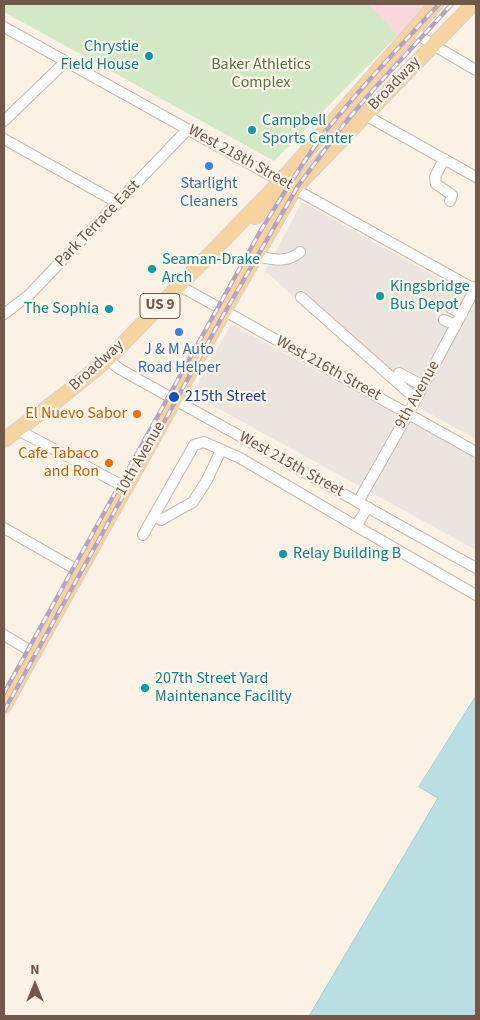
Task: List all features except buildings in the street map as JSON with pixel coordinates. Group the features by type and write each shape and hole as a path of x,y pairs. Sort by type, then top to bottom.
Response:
{"main road":[{"name":"Broadway","path":"4,440 108,359 282,180 436,4"},
{"name":"Broadway","path":"224,240 295,188 473,4"},
{"name":"10th Avenue","path":"4,706 125,487 295,188"}],"street":[{"name":"West 218th Street","path":"4,28 187,130 282,180 466,285 476,287"},
{"path":"412,30 432,46 476,70"},
{"path":"4,121 65,62"},
{"path":"365,115 476,177"},
{"name":"Park Terrace East","path":"4,314 29,295 187,130"},
{"path":"4,139 118,203"},
{"path":"444,159 435,178 436,184 452,195 450,201"},
{"path":"256,256 279,260 292,258 300,252"},
{"name":"West 216th Street","path":"180,286 476,452"},
{"name":"9th Avenue","path":"358,502 476,287"},
{"path":"301,298 416,399"},
{"path":"451,308 462,314"},
{"path":"444,320 456,325"},
{"name":"West 215th Street","path":"108,359 118,368 476,568"},
{"path":"399,373 423,386"},
{"path":"18,430 125,487"},
{"path":"143,535 194,445 204,442 240,458 476,595"},
{"path":"154,516 161,520 193,502 221,450"},
{"path":"356,526 368,507"},
{"path":"4,528 79,571"},
{"path":"4,635 34,652"}],"shaded area":[{"path":"369,4 426,4 398,35"},
{"name":"Kingsbridge Bus Depot","path":"302,202 476,299 476,439 425,411 265,271"},
{"path":"231,324 476,458 476,550 192,394"}],"green space":[{"name":"Baker Athletics Complex","path":"4,4 369,4 398,35 274,161 4,12"}],"water":[{"path":"476,696 476,1016 309,1016 438,798 419,787"}],"railway":[{"path":"4,693 261,230 286,190 329,127 369,80 439,4"},
{"path":"4,711 221,319 298,186 345,123 452,4"}],"place":[{"name":"Chrystie Field House","path":"149,56"},
{"name":"Campbell Sports Center","path":"252,130"},
{"name":"Starlight Cleaners","path":"209,166"},
{"name":"Seaman-Drake Arch","path":"152,269"},
{"name":"Kingsbridge Bus Depot","path":"380,296"},
{"name":"The Sophia","path":"109,309"},
{"name":"J & M Auto Road Helper","path":"179,332"},
{"name":"215th Street","path":"174,397"},
{"name":"El Nuevo Sabor","path":"137,414"},
{"name":"Cafe Tabaco and Ron","path":"109,463"},
{"name":"Relay Building B","path":"283,554"},
{"name":"207th Street Yard Maintenance Facility","path":"145,688"}]}
